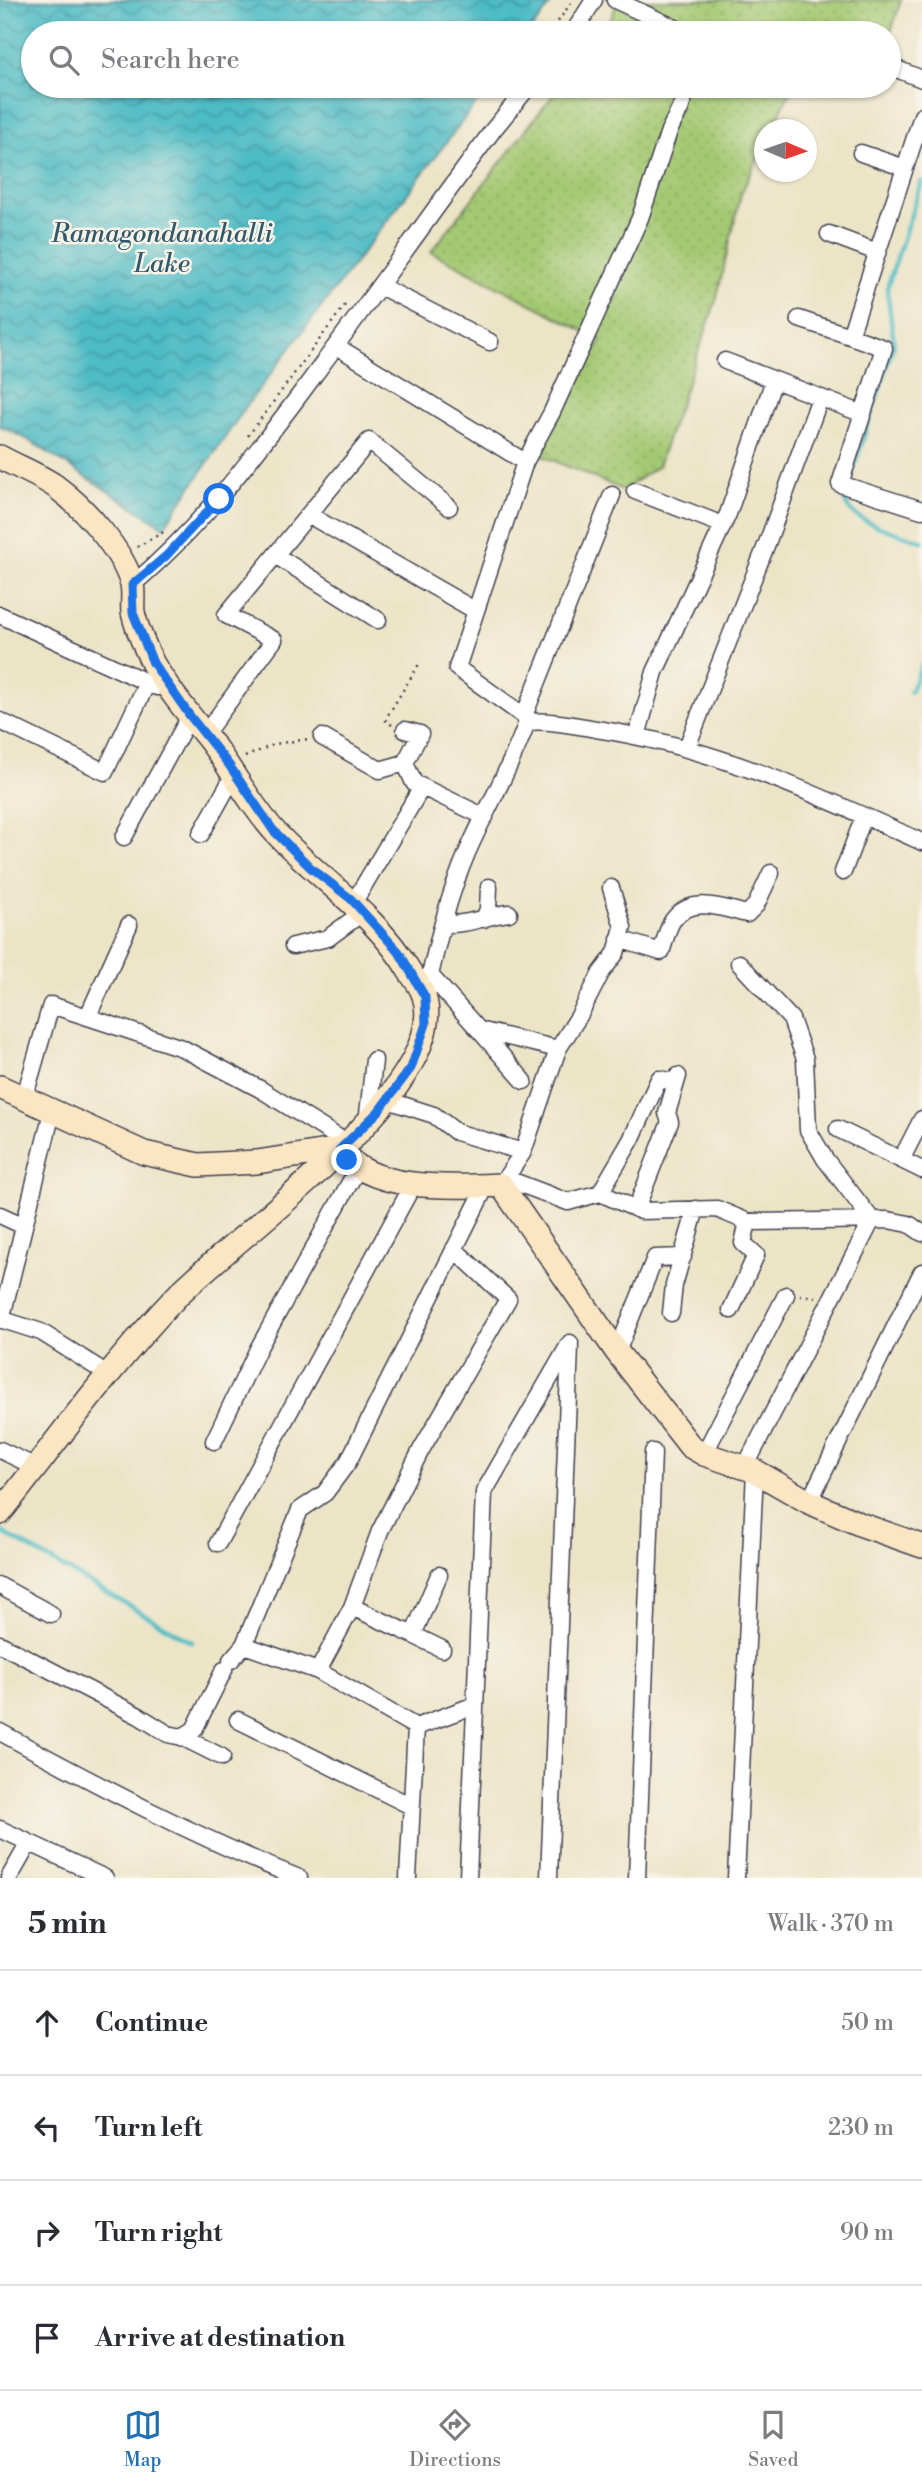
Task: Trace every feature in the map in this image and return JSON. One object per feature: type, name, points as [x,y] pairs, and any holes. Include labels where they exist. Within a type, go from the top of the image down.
[{"type":"street","points":[[581,21],[594,0]]},
{"type":"street","points":[[615,0],[660,21]]},
{"type":"street","points":[[901,71],[922,79]]},
{"type":"street","points":[[132,585],[166,556],[211,509],[271,434],[519,98]]},
{"type":"street","points":[[684,98],[669,131],[640,218],[552,412],[525,462],[457,668],[528,719],[637,736],[687,747],[768,775],[922,842]]},
{"type":"street","points":[[850,336],[922,116]]},
{"type":"street","points":[[860,153],[905,168]]},
{"type":"street","points":[[828,233],[877,252]]},
{"type":"street","points":[[380,286],[490,342]]},
{"type":"street","points":[[799,319],[884,348],[840,484],[922,510]]},
{"type":"street","points":[[336,346],[525,462]]},
{"type":"street","points":[[724,361],[863,414]]},
{"type":"street","points":[[637,736],[655,672],[723,525],[774,380]]},
{"type":"street","points":[[687,747],[769,538],[820,398]]},
{"type":"street","points":[[205,734],[274,640],[226,615],[369,441],[449,507]]},
{"type":"street","points":[[0,457],[55,486],[84,512],[114,548],[132,585],[133,613],[153,663],[273,830],[311,868],[358,907],[428,986],[479,1030],[524,1081]]},
{"type":"street","points":[[635,491],[723,525]]},
{"type":"street","points":[[0,1513],[109,1375],[177,1296],[344,1146],[387,1100],[411,1068],[426,1024],[428,986],[443,924],[467,854],[519,746],[612,495]]},
{"type":"street","points":[[309,514],[476,611]]},
{"type":"street","points":[[275,555],[378,620]]},
{"type":"street","points":[[0,615],[176,696]]},
{"type":"street","points":[[0,721],[105,772],[147,683]]},
{"type":"street","points":[[124,837],[190,716]]},
{"type":"street","points":[[322,737],[380,770],[405,763],[420,734],[405,730]]},
{"type":"street","points":[[405,763],[414,783],[485,817]]},
{"type":"street","points":[[201,834],[232,770]]},
{"type":"street","points":[[293,946],[328,938],[358,907],[422,787]]},
{"type":"street","points":[[843,872],[864,816]]},
{"type":"street","points":[[620,939],[661,952],[673,920],[687,907],[701,904],[747,914],[756,905],[771,873]]},
{"type":"street","points":[[484,919],[488,909],[489,887]]},
{"type":"street","points":[[182,1737],[194,1730],[228,1665],[244,1645],[300,1510],[325,1493],[348,1462],[454,1249],[497,1183],[523,1152],[558,1049],[615,953],[620,939],[623,927],[611,888]]},
{"type":"street","points":[[443,924],[471,924],[509,913]]},
{"type":"street","points":[[88,1016],[129,925]]},
{"type":"street","points":[[739,963],[791,1019],[805,1059],[808,1130],[825,1158],[872,1220]]},
{"type":"street","points":[[24,1099],[51,1005],[182,1048],[260,1089],[344,1146],[347,1160],[382,1178],[449,1188],[497,1183],[568,1202],[600,1193],[641,1211],[717,1209],[748,1222],[872,1220],[909,1224],[922,1233]]},
{"type":"street","points":[[479,1030],[558,1049]]},
{"type":"street","points":[[367,1123],[374,1060]]},
{"type":"street","points":[[600,1193],[631,1140],[659,1079],[677,1079],[667,1113],[670,1122],[636,1209]]},
{"type":"street","points":[[0,1087],[144,1153],[198,1166],[257,1161],[344,1146]]},
{"type":"street","points":[[387,1100],[434,1115],[456,1132],[523,1152]]},
{"type":"street","points":[[51,1112],[1,1320],[41,1332],[109,1375]]},
{"type":"street","points":[[901,1160],[922,1119]]},
{"type":"street","points":[[838,1129],[922,1170]]},
{"type":"street","points":[[214,1441],[258,1349],[359,1166]]},
{"type":"street","points":[[218,1543],[414,1183]]},
{"type":"street","points":[[497,1183],[617,1352],[690,1446],[705,1454],[750,1469],[810,1502],[862,1525],[922,1546]]},
{"type":"street","points":[[671,1312],[674,1285],[696,1209]]},
{"type":"street","points":[[0,1214],[24,1226]]},
{"type":"street","points":[[736,1878],[750,1469],[872,1220]]},
{"type":"street","points":[[731,1310],[756,1255],[743,1243],[748,1222]]},
{"type":"street","points":[[318,1671],[352,1607],[380,1531],[421,1450],[508,1299],[454,1249]]},
{"type":"street","points":[[617,1352],[655,1258],[683,1257]]},
{"type":"street","points":[[810,1502],[922,1272]]},
{"type":"street","points":[[705,1454],[786,1295]]},
{"type":"street","points":[[468,1878],[484,1492],[570,1343],[549,1878]]},
{"type":"street","points":[[0,1450],[36,1467]]},
{"type":"street","points":[[637,1878],[653,1452]]},
{"type":"street","points":[[413,1635],[439,1575]]},
{"type":"street","points":[[0,1586],[51,1614]]},
{"type":"street","points":[[352,1607],[442,1648]]},
{"type":"street","points":[[0,1644],[139,1716],[168,1734],[182,1737],[222,1757]]},
{"type":"street","points":[[244,1645],[318,1671],[416,1727]]},
{"type":"street","points":[[416,1727],[475,1705]]},
{"type":"street","points":[[238,1720],[411,1806]]},
{"type":"street","points":[[408,1878],[416,1727]]},
{"type":"street","points":[[0,1732],[120,1796],[259,1862],[299,1878]]},
{"type":"street","points":[[0,1829],[105,1878]]},
{"type":"street","points":[[9,1878],[29,1843]]},
{"type":"path","points":[[558,21],[573,0]]},
{"type":"path","points":[[245,439],[352,295]]},
{"type":"path","points":[[139,549],[168,529]]},
{"type":"path","points":[[405,730],[386,721],[422,661]]},
{"type":"path","points":[[232,770],[275,744],[322,737]]},
{"type":"path","points":[[786,1295],[832,1300]]},
{"type":"green space","points":[[618,0],[901,0],[895,21],[610,21]]},
{"type":"green space","points":[[551,98],[787,98],[777,119],[754,119],[754,166],[741,194],[716,301],[658,466],[623,490],[538,454],[601,340],[431,252]]},
{"type":"water","name":"Ramagondanahalli Lake","points":[[0,0],[554,0],[538,21],[21,21],[21,98],[480,98],[245,408],[164,527],[25,438],[0,426]]},
{"type":"waterway","points":[[849,482],[894,344],[887,288],[922,181]]},
{"type":"waterway","points":[[846,491],[846,501],[860,518],[886,530],[922,541]]},
{"type":"waterway","points":[[910,692],[922,665]]},
{"type":"waterway","points":[[0,1531],[192,1642]]},
{"type":"route","points":[[219,499],[166,556],[132,585],[133,613],[153,663],[229,765],[273,830],[311,868],[351,899],[399,952],[425,997],[426,1024],[411,1068],[378,1112],[340,1149],[347,1160]]}]
